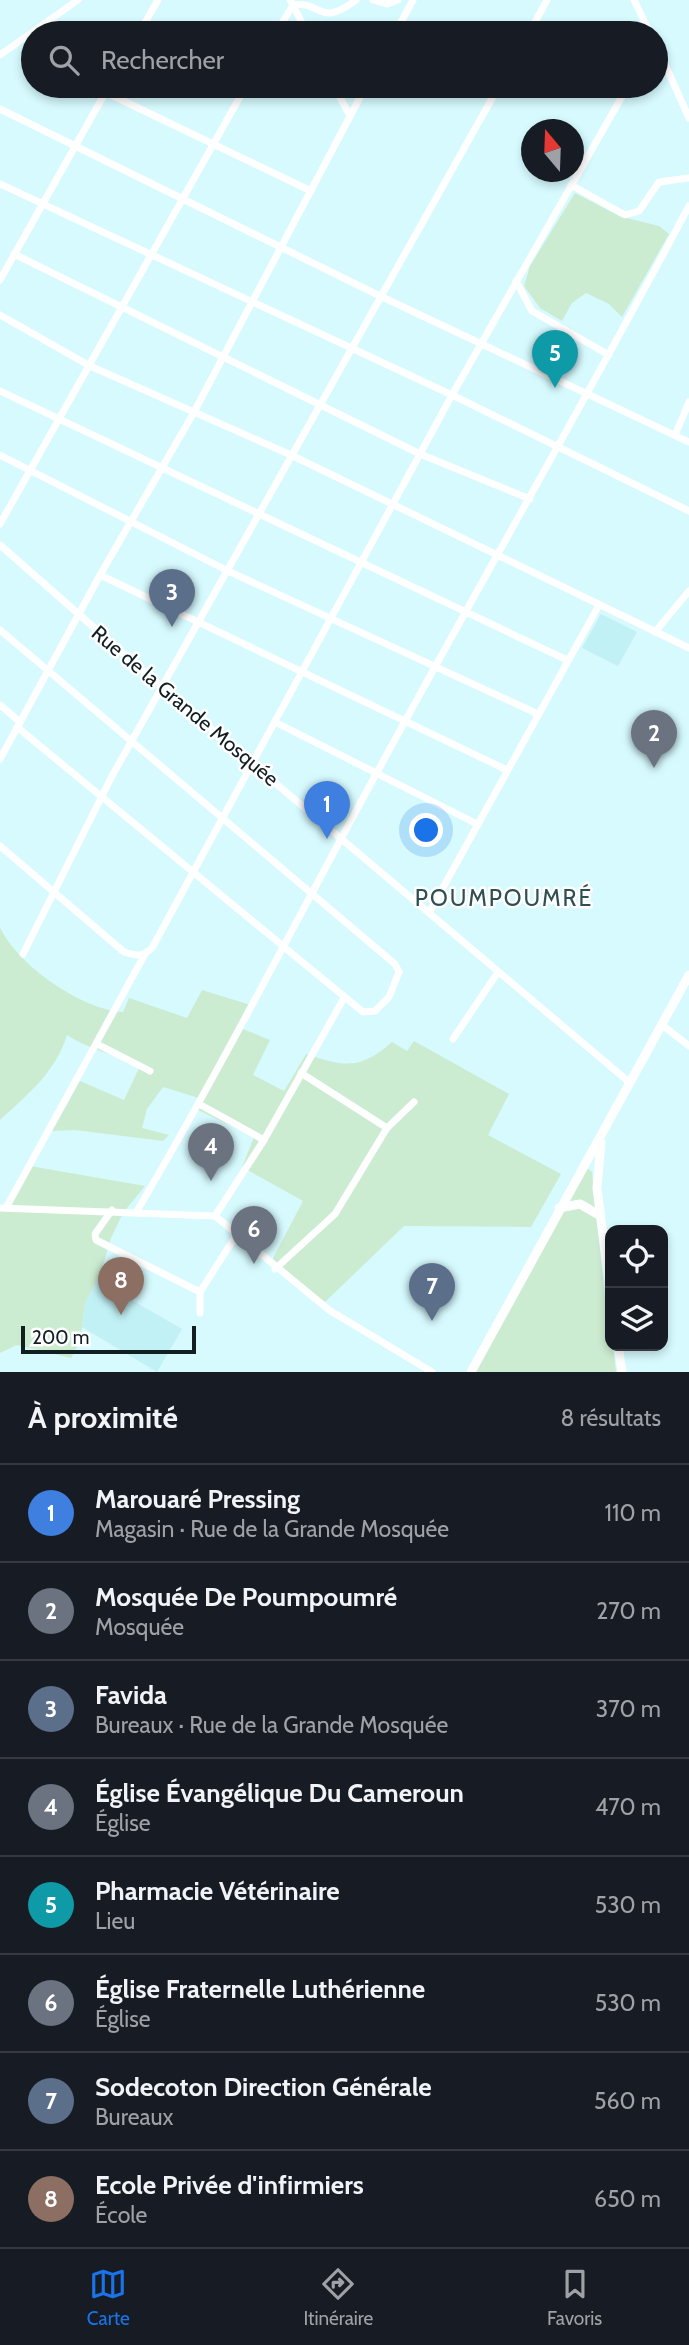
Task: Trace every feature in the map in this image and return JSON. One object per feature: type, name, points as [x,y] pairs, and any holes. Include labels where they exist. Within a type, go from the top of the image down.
[{"type":"main road","points":[[471,1372],[689,975]]},
{"type":"main road","points":[[603,1133],[597,1188],[610,1288]]},
{"type":"main road","points":[[559,1208],[580,1204],[599,1215]]},
{"type":"main road","points":[[619,1351],[622,1372]]},
{"type":"street","points":[[48,21],[78,0]]},
{"type":"street","points":[[146,21],[158,0]]},
{"type":"street","points":[[291,3],[329,14],[339,12],[356,0]]},
{"type":"street","points":[[373,0],[387,4],[398,0]]},
{"type":"street","points":[[402,21],[413,0]]},
{"type":"street","points":[[535,21],[547,0]]},
{"type":"street","points":[[634,0],[644,21]]},
{"type":"street","points":[[282,21],[291,3]]},
{"type":"street","points":[[291,3],[301,21]]},
{"type":"street","points":[[0,55],[21,40]]},
{"type":"street","points":[[668,72],[689,117]]},
{"type":"street","points":[[680,99],[689,93]]},
{"type":"street","points":[[0,280],[102,98]]},
{"type":"street","points":[[124,98],[211,145],[311,191]]},
{"type":"street","points":[[0,524],[239,98]]},
{"type":"street","points":[[340,98],[350,116]]},
{"type":"street","points":[[0,759],[160,467],[193,414],[360,98]]},
{"type":"street","points":[[23,954],[133,741],[492,98]]},
{"type":"street","points":[[432,1372],[329,1310],[275,1269],[215,1216],[138,1210],[3,1208],[194,871],[420,454],[621,98]]},
{"type":"street","points":[[0,109],[380,296],[689,442]]},
{"type":"street","points":[[571,185],[625,215],[639,211],[659,183],[689,178]]},
{"type":"street","points":[[0,184],[40,205],[453,395],[689,511]]},
{"type":"street","points":[[138,1210],[199,1104],[377,772],[588,395],[689,206]]},
{"type":"street","points":[[14,254],[420,454],[530,499]]},
{"type":"street","points":[[516,281],[532,312],[609,355]]},
{"type":"street","points":[[0,315],[90,366],[193,414],[291,455],[689,648]]},
{"type":"street","points":[[0,391],[567,660]]},
{"type":"street","points":[[675,435],[689,402]]},
{"type":"street","points":[[0,455],[228,571],[538,714]]},
{"type":"street","name":"Rue de la Grande Mosquée","points":[[0,545],[164,689],[629,1082]]},
{"type":"street","points":[[100,575],[507,770]]},
{"type":"street","points":[[655,632],[689,591]]},
{"type":"street","points":[[429,913],[599,605]]},
{"type":"street","points":[[0,629],[395,964],[399,972],[389,997],[375,1011],[363,1012],[344,998],[18,724],[0,705]]},
{"type":"street","points":[[275,722],[477,824]]},
{"type":"street","points":[[0,846],[124,952],[136,956],[145,954]]},
{"type":"street","points":[[453,1039],[498,972]]},
{"type":"street","points":[[215,1216],[264,1140],[344,998]]},
{"type":"street","points":[[661,1024],[689,1046]]},
{"type":"street","points":[[97,1044],[150,1071]]},
{"type":"street","points":[[301,1073],[387,1128]]},
{"type":"street","points":[[275,1269],[335,1214],[387,1128],[414,1102]]},
{"type":"street","points":[[199,1104],[264,1140]]},
{"type":"street","points":[[112,1210],[95,1234],[96,1240],[201,1292]]},
{"type":"street","points":[[200,1313],[201,1292],[237,1234]]},
{"type":"shaded area","points":[[601,614],[637,632],[618,666],[582,648]]},
{"type":"shaded area","points":[[97,1280],[182,1329],[157,1372],[82,1327],[85,1303]]},
{"type":"green space","points":[[575,193],[619,216],[659,226],[669,234],[622,317],[609,304],[586,293],[572,303],[562,321],[540,308],[524,286],[530,266]]},
{"type":"green space","points":[[0,927],[21,956],[52,983],[89,1003],[107,1009],[123,1012],[129,998],[187,1018],[202,990],[254,1006],[243,1029],[270,1040],[253,1075],[284,1091],[306,1054],[331,1062],[361,1062],[392,1042],[407,1051],[414,1041],[509,1094],[488,1135],[561,1174],[531,1227],[404,1226],[325,1302],[270,1264],[303,1201],[242,1167],[254,1137],[198,1110],[202,1099],[163,1087],[147,1109],[142,1128],[169,1135],[163,1141],[75,1130],[52,1131],[80,1081],[124,1100],[140,1066],[67,1035],[56,1061],[31,1091],[0,1120]]},
{"type":"green space","points":[[30,1166],[145,1186],[123,1213],[111,1238],[100,1275],[85,1303],[80,1342],[71,1358],[17,1345],[0,1353],[0,1205],[6,1205]]},
{"type":"green space","points":[[586,1167],[592,1172],[605,1298],[605,1351],[614,1351],[616,1372],[475,1372]]},
{"type":"place","name":"Pharmacie Vétérinaire","points":[[555,388]]},
{"type":"place","name":"Favida","points":[[172,627]]},
{"type":"place","name":"Mosquée De Poumpoumré","points":[[654,768]]},
{"type":"place","name":"Marouaré Pressing","points":[[327,839]]},
{"type":"place","name":"Église Évangélique Du Cameroun","points":[[211,1181]]},
{"type":"place","name":"Église Fraternelle Luthérienne","points":[[254,1264]]},
{"type":"place","name":"Ecole Privée d'infirmiers","points":[[121,1315]]},
{"type":"place","name":"Sodecoton Direction Générale","points":[[432,1321]]},
{"type":"district","name":"POUMPOUMRÉ","points":[[504,898]]}]
